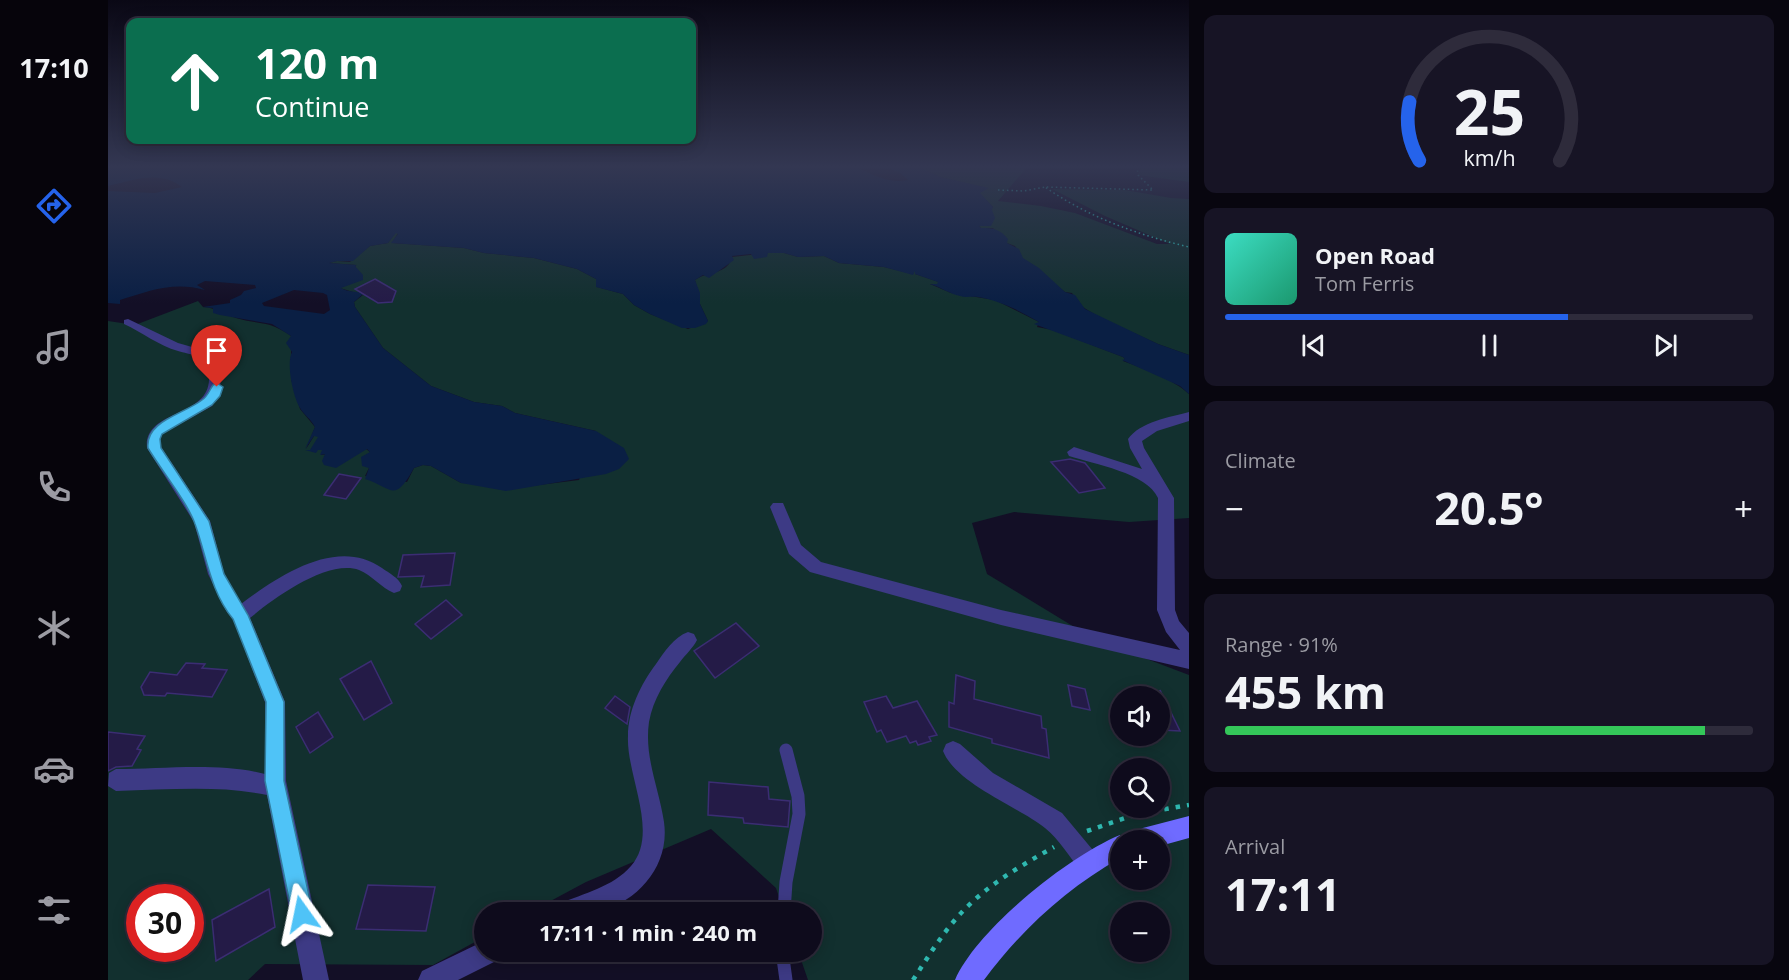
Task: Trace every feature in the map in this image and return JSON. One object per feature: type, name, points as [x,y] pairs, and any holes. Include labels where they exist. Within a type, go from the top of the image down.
[{"type":"main road","points":[[1170,832],[1189,827]]},
{"type":"main road","points":[[968,980],[994,945],[1054,886],[1110,851]]},
{"type":"street","points":[[128,322],[176,346],[202,354],[212,364],[217,387],[214,396],[207,403],[157,431],[153,439],[154,448],[202,521],[216,574],[233,607],[240,615],[275,702],[275,781],[316,980]]},
{"type":"street","points":[[1189,416],[1152,428],[1135,439],[1137,448],[1166,498],[1166,610],[1172,626],[1189,647]]},
{"type":"street","points":[[1074,452],[1134,471],[1160,486]]},
{"type":"street","points":[[778,507],[794,549],[801,560],[816,567],[954,607],[1042,629],[1189,660]]},
{"type":"street","points":[[240,615],[290,581],[345,561],[360,563],[394,585]]},
{"type":"street","points":[[590,902],[621,889],[644,868],[652,849],[655,822],[638,750],[638,728],[649,690],[669,658],[688,640]]},
{"type":"street","points":[[953,751],[986,780],[1054,820],[1089,863]]},
{"type":"street","points":[[116,780],[203,779],[252,781],[267,785],[275,781]]},
{"type":"street","points":[[431,980],[474,958]]},
{"type":"lane","points":[[785,902],[798,814],[798,796],[786,750]]},
{"type":"lane","points":[[784,962],[786,980]]},
{"type":"path","points":[[1088,212],[1189,247]]},
{"type":"path","points":[[913,980],[938,941],[969,905],[1011,871],[1069,838],[1108,822],[1168,806],[1189,804]]},
{"type":"green space","points":[[990,212],[1069,212],[1157,244],[1170,244],[1097,212],[1189,212],[1189,355],[1158,344],[1099,317],[1081,306],[1072,293],[1065,292],[1022,258],[1015,246],[1007,243],[993,228],[979,226]]},
{"type":"green space","points":[[395,233],[398,233],[392,243],[464,248],[484,253],[534,258],[577,269],[596,279],[597,287],[623,294],[634,305],[650,314],[688,329],[708,321],[700,304],[695,280],[722,270],[730,263],[732,257],[784,253],[798,257],[824,256],[839,263],[884,267],[913,274],[914,270],[915,274],[939,282],[930,284],[951,293],[995,300],[1039,322],[1037,327],[1053,330],[1123,357],[1125,359],[1123,361],[1167,379],[1189,394],[1189,518],[1129,522],[1014,512],[972,523],[987,574],[1094,639],[1189,675],[1189,980],[808,980],[802,962],[822,962],[822,902],[781,902],[776,888],[711,829],[586,882],[549,902],[474,902],[474,942],[433,965],[265,964],[248,980],[108,980],[108,321],[135,325],[198,301],[203,307],[236,318],[270,325],[283,331],[291,336],[291,379],[300,409],[315,427],[306,449],[314,436],[319,436],[318,450],[323,450],[321,455],[366,449],[370,452],[369,468],[365,476],[407,482],[414,468],[423,465],[431,466],[461,483],[531,486],[579,480],[596,431],[515,413],[502,406],[474,402],[431,386],[383,348],[355,307],[354,302],[363,295],[340,288],[348,284],[356,265],[329,263],[350,262],[370,246],[388,243]]},
{"type":"water","points":[[108,212],[993,212],[995,218],[991,226],[979,226],[1002,233],[1008,239],[1007,243],[1019,249],[1023,258],[1039,268],[1065,292],[1075,295],[1085,309],[1158,344],[1189,355],[1189,394],[1180,386],[1122,360],[1125,359],[1123,357],[1034,324],[1039,322],[1002,304],[978,297],[962,297],[952,294],[930,284],[938,282],[915,274],[915,271],[913,275],[884,267],[839,263],[824,256],[798,257],[784,253],[768,253],[767,257],[754,259],[751,254],[732,256],[734,260],[709,278],[703,275],[695,280],[700,293],[700,304],[708,321],[706,324],[695,328],[682,328],[634,305],[623,294],[596,287],[596,279],[577,269],[534,258],[484,253],[464,248],[391,243],[398,234],[396,233],[388,243],[370,246],[353,261],[329,263],[357,265],[355,266],[363,275],[363,280],[341,288],[363,294],[354,302],[355,307],[383,348],[431,386],[474,402],[502,406],[515,413],[596,431],[624,448],[629,459],[619,469],[606,474],[506,491],[461,483],[431,466],[423,465],[414,468],[402,486],[397,490],[392,490],[365,479],[369,468],[362,466],[361,457],[370,452],[367,449],[336,468],[324,465],[322,461],[325,454],[320,455],[322,450],[316,453],[305,450],[310,450],[318,437],[314,436],[305,449],[315,427],[297,403],[293,388],[290,372],[292,352],[286,343],[291,336],[272,324],[220,315],[213,313],[213,308],[203,307],[230,303],[230,300],[244,291],[256,288],[255,285],[205,281],[197,285],[205,290],[182,286],[172,287],[120,300],[120,304],[108,303]],"holes":[[[294,290],[327,295],[330,310],[324,314],[264,306],[262,303]]]},
{"type":"building","points":[[375,279],[396,291],[392,302],[378,303],[355,289]]},
{"type":"building","points":[[1070,459],[1085,463],[1105,488],[1079,493],[1051,462]]},
{"type":"building","points":[[339,474],[361,478],[346,499],[324,495]]},
{"type":"building","points":[[455,553],[450,585],[421,587],[424,576],[398,577],[403,555]]},
{"type":"building","points":[[446,600],[462,615],[431,639],[415,624]]},
{"type":"building","points":[[736,623],[759,646],[715,678],[694,651]]},
{"type":"building","points":[[371,661],[392,703],[364,720],[340,679]]},
{"type":"building","points":[[186,663],[205,664],[202,668],[227,670],[212,697],[167,693],[165,696],[144,695],[141,687],[150,672],[177,675]]},
{"type":"building","points":[[956,675],[975,681],[974,699],[1041,716],[1042,728],[1046,729],[1049,758],[992,743],[992,739],[949,727],[949,702],[954,704]]},
{"type":"building","points":[[1068,685],[1085,689],[1090,710],[1072,706]]},
{"type":"building","points":[[615,696],[630,707],[627,724],[605,708]]},
{"type":"building","points":[[886,696],[893,708],[917,701],[937,735],[929,737],[931,741],[918,745],[916,741],[910,743],[906,736],[887,742],[881,730],[877,732],[864,702]]},
{"type":"building","points":[[1170,710],[1180,731],[1170,730]]},
{"type":"building","points":[[318,712],[333,737],[310,753],[296,727]]},
{"type":"building","points":[[108,732],[145,736],[137,749],[141,750],[132,766],[116,767],[108,771]]},
{"type":"building","points":[[709,782],[768,787],[769,799],[790,801],[788,827],[744,823],[743,818],[708,815]]},
{"type":"building","points":[[368,885],[435,887],[426,931],[356,929]]},
{"type":"building","points":[[269,889],[275,927],[216,961],[212,920]]},
{"type":"route","points":[[217,387],[214,396],[207,403],[157,431],[153,439],[154,448],[202,521],[216,574],[233,607],[240,615],[275,702],[275,781],[302,914]]}]
